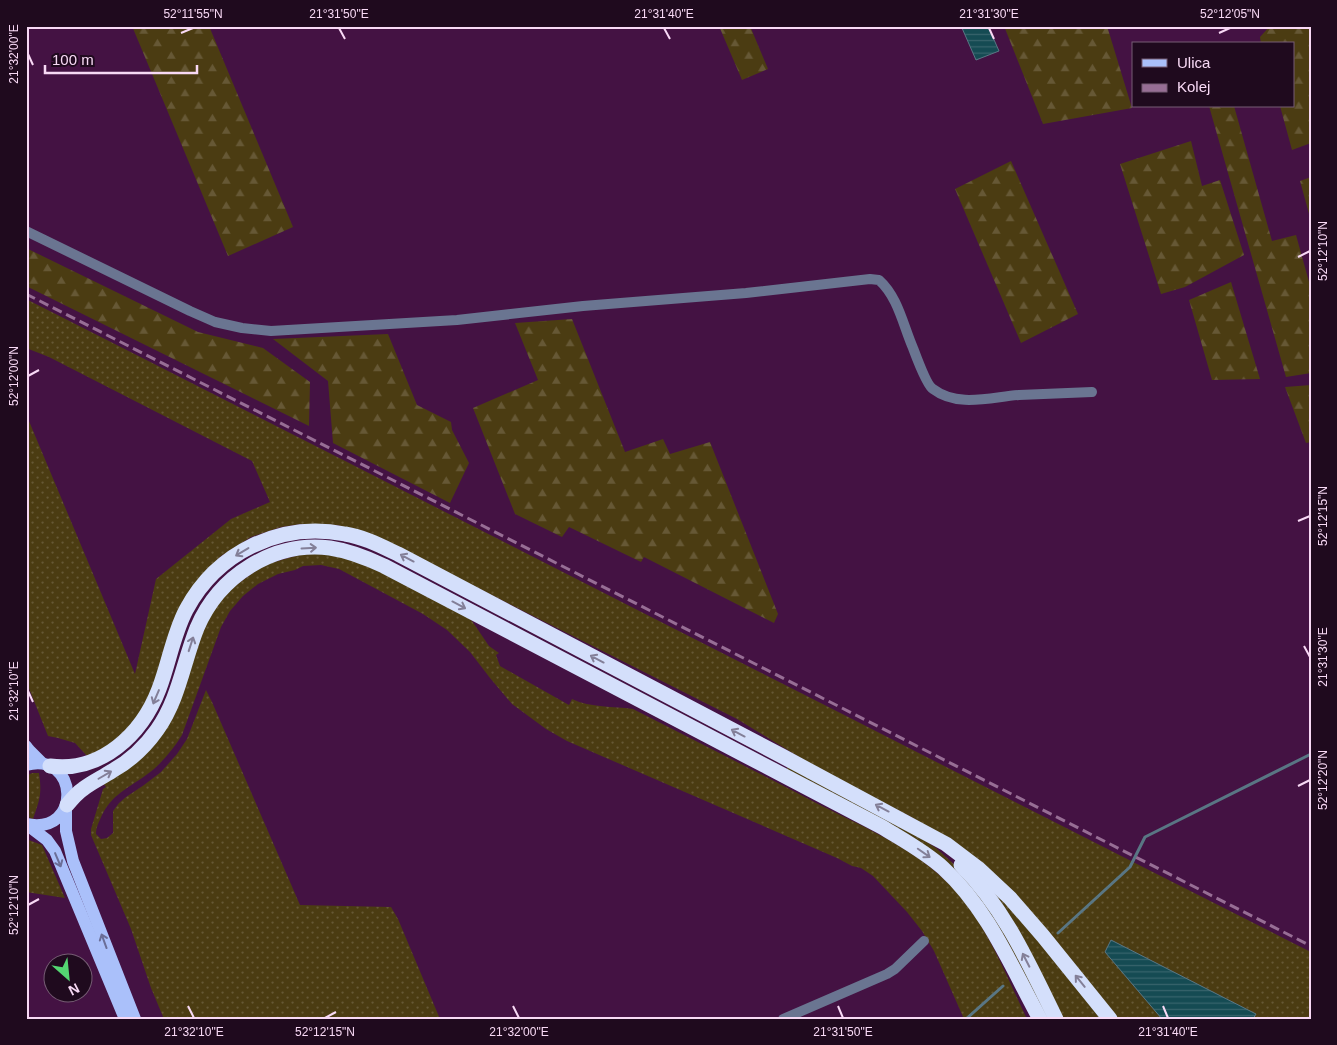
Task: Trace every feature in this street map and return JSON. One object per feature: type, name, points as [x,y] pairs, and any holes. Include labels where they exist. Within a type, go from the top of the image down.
[{"type":"highway","points":[[46,765],[67,767],[94,761],[110,753],[137,728],[148,713],[159,691],[176,634],[185,612],[199,589],[218,569],[242,551],[272,538],[298,532],[326,531],[347,534],[379,544],[946,844],[997,884],[1043,936],[1110,1019]]},
{"type":"highway","points":[[66,806],[82,789],[129,760],[153,736],[174,699],[203,615],[217,594],[242,570],[288,550],[312,547],[347,551],[393,570],[913,845],[929,856],[962,886],[975,902],[997,938],[1040,1019]]},
{"type":"highway","points":[[924,833],[943,848],[975,879],[996,906],[1020,947],[1056,1019]]},
{"type":"highway","points":[[1025,991],[1036,1019]]},
{"type":"main road","points":[[26,746],[46,765],[62,776],[66,782],[68,790],[66,831],[72,855],[134,1019]]},
{"type":"main road","points":[[26,765],[35,763],[46,765]]},
{"type":"main road","points":[[26,824],[42,826],[49,824],[56,820],[66,806]]},
{"type":"main road","points":[[26,824],[47,840],[55,851],[125,1019]]},
{"type":"street","points":[[26,231],[215,322],[242,328],[271,331],[457,320],[583,306],[746,293],[870,279],[879,280],[887,287],[893,298],[931,389],[945,396],[960,400],[1092,392]]},
{"type":"street","points":[[783,1019],[887,974],[895,969],[924,941]]},
{"type":"green space","points":[[132,26],[209,26],[293,227],[228,256]]},
{"type":"green space","points":[[719,26],[750,26],[768,69],[742,80]]},
{"type":"green space","points":[[1004,26],[1107,26],[1132,108],[1043,124]]},
{"type":"green space","points":[[1270,26],[1311,26],[1311,143],[1292,150],[1281,108],[1294,108],[1294,42],[1261,42],[1260,37]]},
{"type":"green space","points":[[1210,108],[1235,108],[1272,241],[1296,235],[1311,289],[1311,373],[1286,377]]},
{"type":"green space","points":[[1191,141],[1202,186],[1220,180],[1244,255],[1185,287],[1161,294],[1120,164]]},
{"type":"green space","points":[[1011,161],[1078,314],[1021,343],[955,189]]},
{"type":"green space","points":[[1311,177],[1311,221],[1300,181]]},
{"type":"green space","points":[[26,248],[198,332],[263,348],[310,382],[309,426],[26,286]]},
{"type":"green space","points":[[1231,282],[1260,379],[1212,380],[1189,300]]},
{"type":"green space","points":[[26,299],[1311,952],[1311,1019],[1117,1019],[959,847],[913,818],[817,768],[737,719],[375,536],[337,525],[301,524],[281,527],[251,537],[221,556],[207,570],[159,671],[147,701],[131,726],[103,750],[87,756],[75,743],[48,736],[26,681],[26,414],[135,674],[156,579],[231,519],[270,502],[252,461],[49,357],[26,348]]},
{"type":"green space","points":[[572,319],[625,452],[663,439],[670,454],[710,442],[778,614],[774,623],[644,557],[641,562],[569,527],[562,537],[515,514],[473,408],[538,380],[515,323]]},
{"type":"green space","points":[[388,334],[417,405],[451,422],[452,430],[469,463],[450,503],[333,443],[328,381],[273,339]]},
{"type":"green space","points":[[1311,385],[1311,442],[1306,443],[1285,387]]},
{"type":"green space","points":[[306,553],[347,556],[369,565],[467,617],[472,621],[489,646],[499,653],[496,655],[500,666],[569,705],[572,699],[594,705],[633,709],[873,831],[906,850],[936,872],[963,899],[994,949],[1027,1019],[964,1019],[934,951],[922,931],[873,876],[861,868],[852,866],[567,741],[546,729],[512,704],[470,652],[447,630],[423,614],[339,569],[321,565],[303,566],[278,574],[258,584],[243,596],[230,611],[221,627],[182,735],[154,769],[112,800],[102,815],[96,834],[101,839],[107,838],[113,833],[113,811],[119,803],[161,772],[177,754],[187,739],[206,690],[300,905],[391,907],[398,919],[440,1019],[164,1019],[151,988],[131,929],[91,835],[91,829],[103,789],[106,787],[103,783],[145,755],[204,625],[225,593],[264,565]]},
{"type":"green space","points":[[788,766],[899,824],[936,848],[967,876],[982,893],[1052,1019],[1045,1019],[978,897],[786,771]]},
{"type":"green space","points":[[32,773],[39,773],[40,786],[39,801],[33,819],[26,816],[26,776]]},
{"type":"green space","points":[[26,839],[42,845],[65,898],[26,892]]},
{"type":"green space","points":[[988,881],[1104,1019],[1082,1019],[1081,1017],[1078,1019],[1063,1019]]},
{"type":"shaded area","points":[[963,26],[988,26],[999,51],[976,60],[962,28]]},
{"type":"shaded area","points":[[1111,940],[1256,1014],[1253,1019],[1162,1019],[1105,952]]},
{"type":"waterway","points":[[1058,933],[1130,867],[1145,837],[1311,754]]},
{"type":"waterway","points":[[966,1019],[1003,986]]},
{"type":"railway","points":[[26,294],[1311,946]]}]
